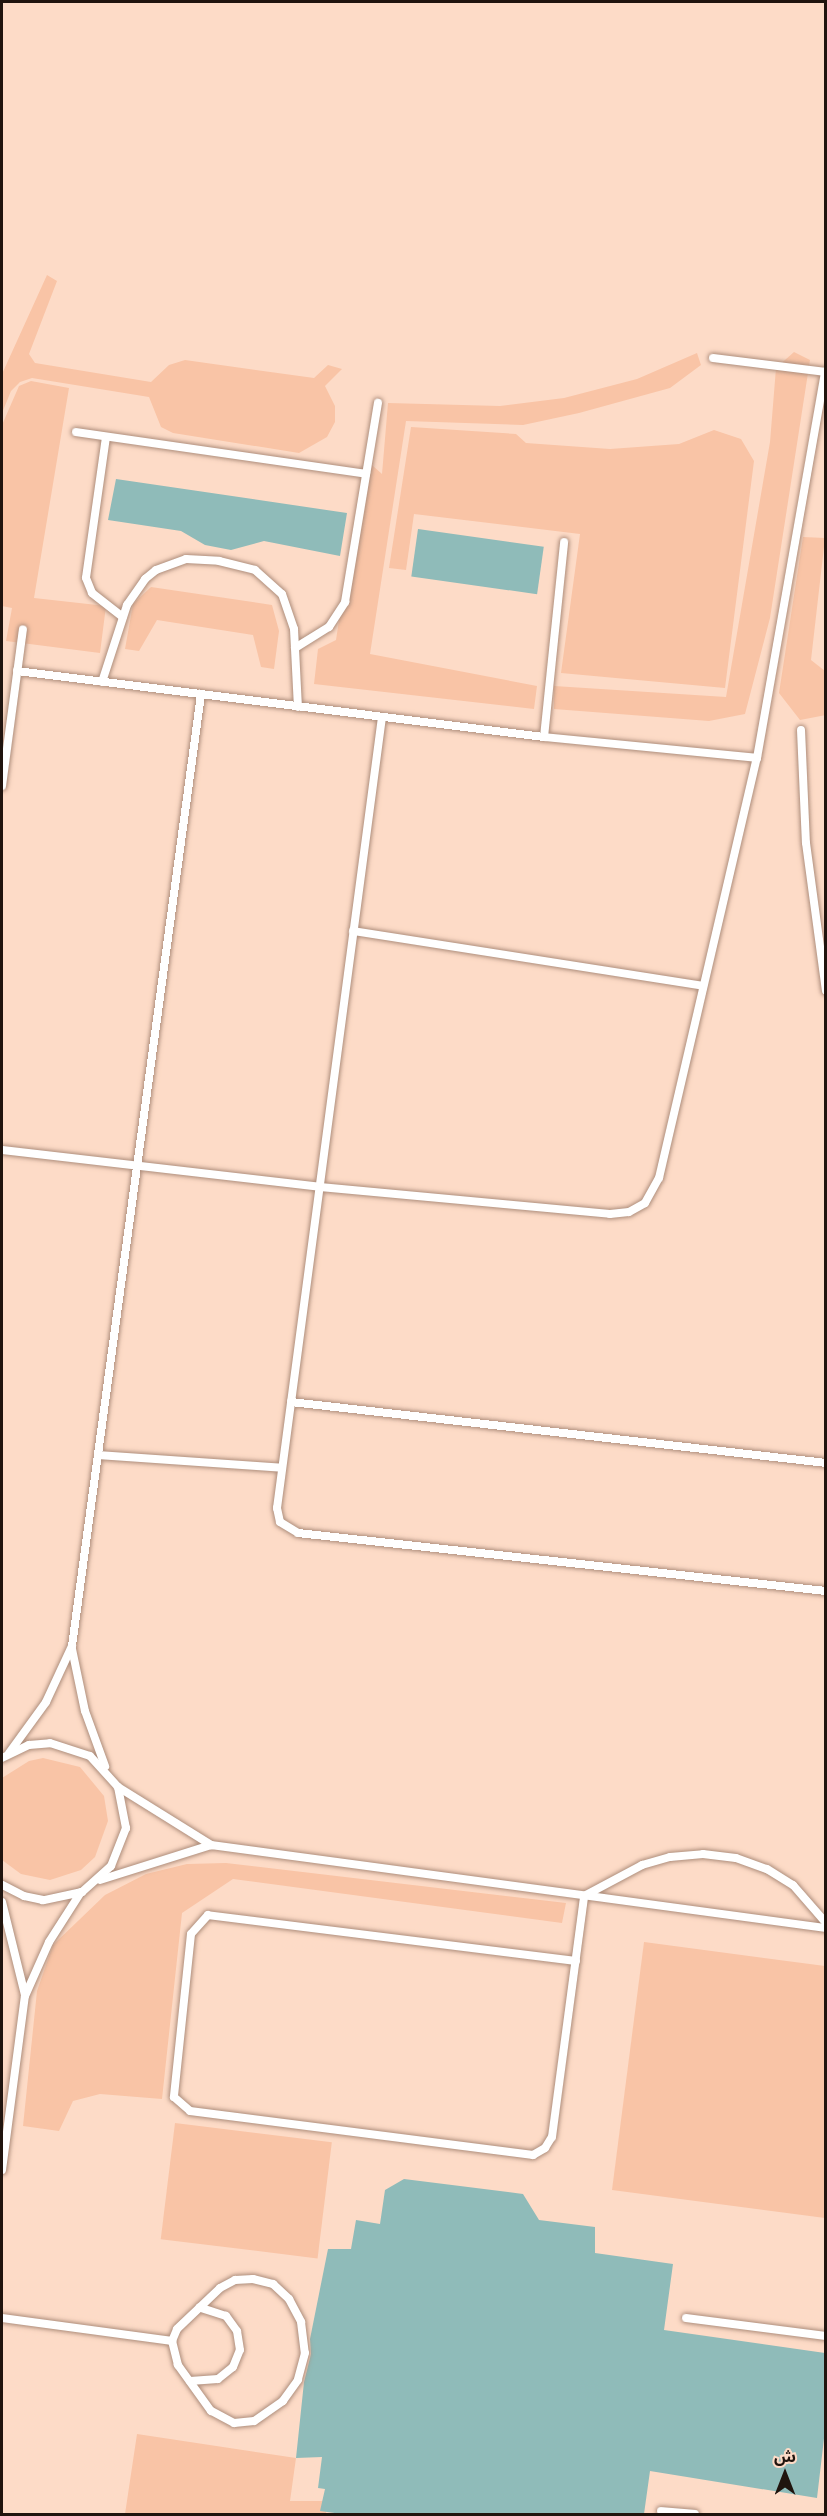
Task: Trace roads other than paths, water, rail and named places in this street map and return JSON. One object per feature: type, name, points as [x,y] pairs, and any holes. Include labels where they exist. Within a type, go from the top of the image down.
[{"type":"lane","points":[[2,1150],[320,1186],[610,1214],[637,1209],[656,1187],[757,758],[825,372],[713,358]]},
{"type":"lane","points":[[295,648],[329,627],[342,612],[378,403]]},
{"type":"lane","points":[[76,432],[366,474]]},
{"type":"lane","points":[[106,437],[86,578],[92,593],[123,617]]},
{"type":"lane","points":[[544,737],[564,542]]},
{"type":"lane","points":[[102,682],[127,605],[135,591],[156,570],[186,559],[219,561],[255,570],[270,580],[291,611],[298,707]]},
{"type":"lane","points":[[2,786],[23,629]]},
{"type":"lane","points":[[17,672],[544,737],[757,758]]},
{"type":"lane","points":[[5,1755],[46,1702],[72,1646],[201,694]]},
{"type":"lane","points":[[382,717],[277,1515],[291,1532],[825,1591]]},
{"type":"lane","points":[[801,730],[806,843],[825,991]]},
{"type":"lane","points":[[353,931],[703,986]]},
{"type":"lane","points":[[291,1402],[825,1463]]},
{"type":"lane","points":[[98,1455],[282,1468]]},
{"type":"lane","points":[[72,1646],[85,1711],[106,1769],[118,1787],[125,1807],[121,1848],[97,1882]]},
{"type":"lane","points":[[5,1755],[29,1745],[71,1747],[106,1769]]},
{"type":"lane","points":[[118,1787],[212,1845],[825,1928]]},
{"type":"lane","points":[[2,1885],[24,1896],[44,1900],[82,1892],[97,1882],[212,1845]]},
{"type":"lane","points":[[584,1896],[642,1865],[670,1857],[703,1854],[736,1858],[767,1869],[793,1885],[825,1923]]},
{"type":"lane","points":[[2,2170],[25,1996],[49,1942],[82,1892]]},
{"type":"lane","points":[[576,1960],[208,1915],[200,1920],[191,1934],[174,2097],[190,2111],[533,2155],[545,2148],[552,2137],[576,1960],[584,1896]]},
{"type":"lane","points":[[2,1902],[25,1996]]},
{"type":"lane","points":[[253,2279],[273,2284],[295,2308],[302,2322],[305,2353],[291,2392],[274,2409],[244,2423],[218,2417],[190,2381],[174,2357],[172,2340],[177,2329],[199,2307],[235,2280],[253,2279]]},
{"type":"lane","points":[[190,2381],[218,2379],[233,2367],[240,2350],[237,2331],[226,2316],[199,2307]]},
{"type":"lane","points":[[2,2318],[172,2340]]},
{"type":"lane","points":[[686,2318],[825,2336]]},
{"type":"lane","points":[[661,2511],[695,2514]]}]
